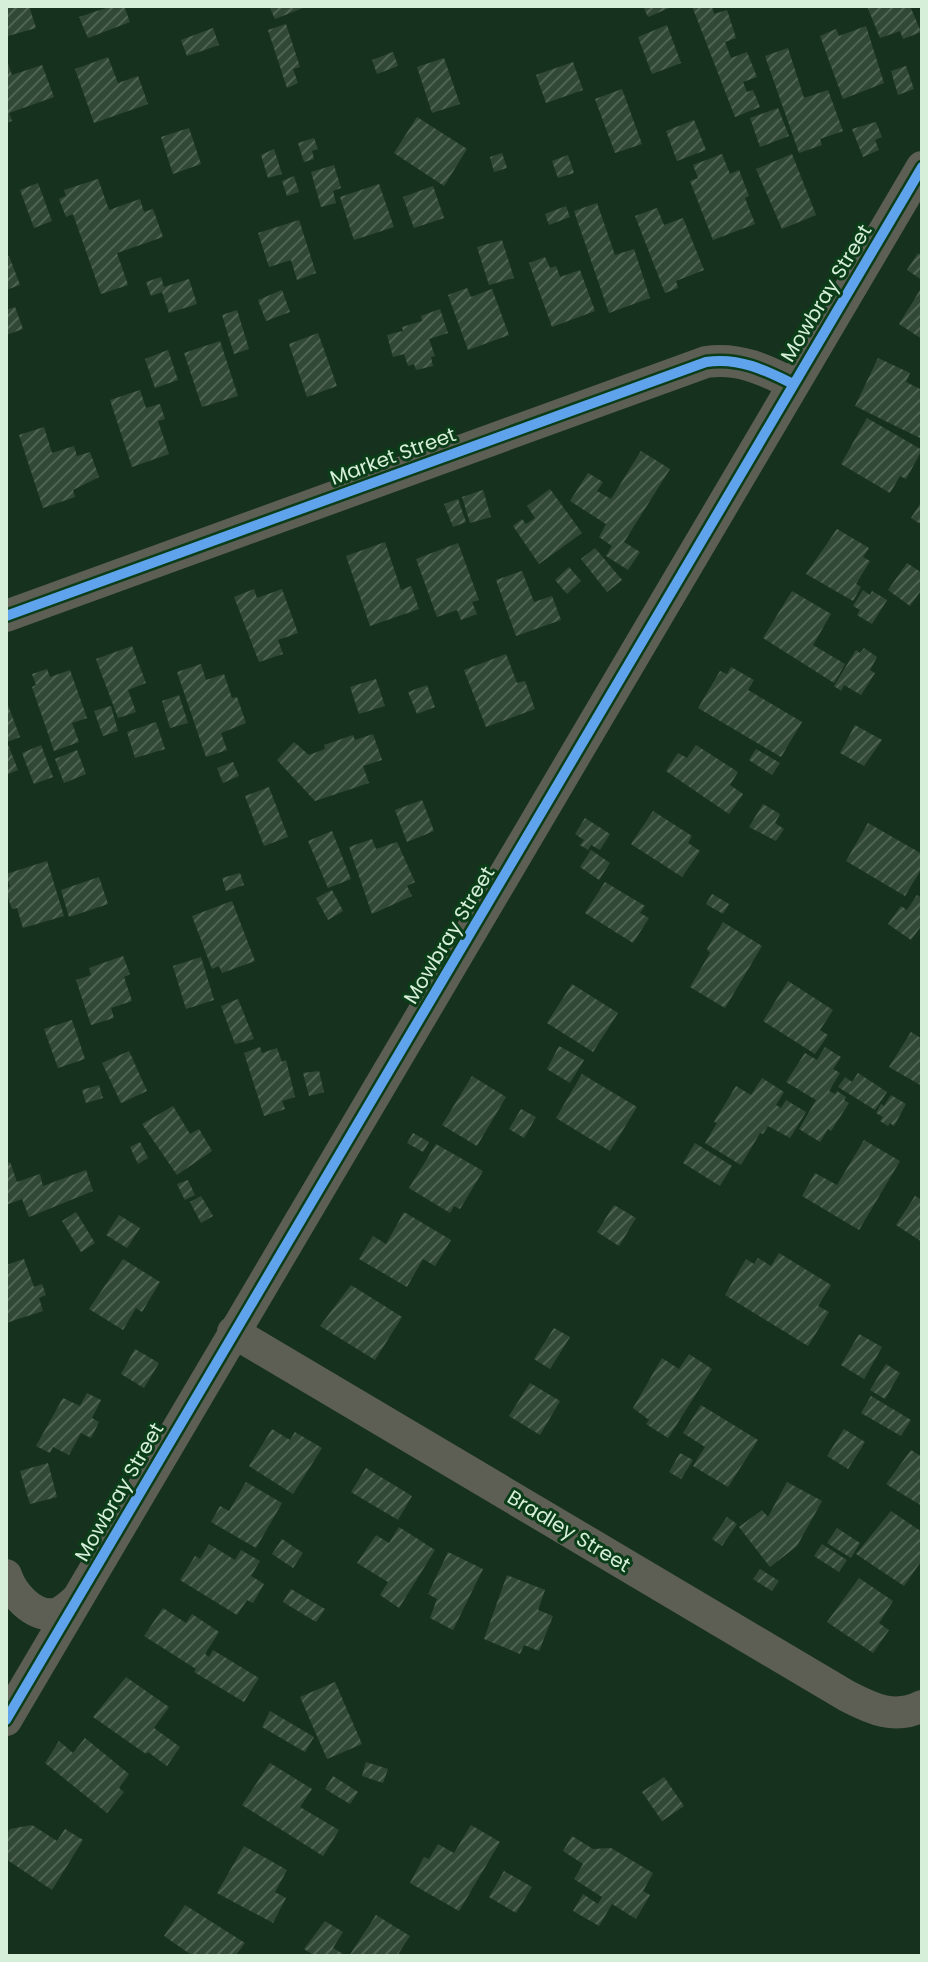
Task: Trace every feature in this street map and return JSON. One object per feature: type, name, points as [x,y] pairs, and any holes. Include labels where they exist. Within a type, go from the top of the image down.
[{"type":"street","name":"Mowbray Street","points":[[6,1720],[922,167]]},
{"type":"street","name":"Market Street","points":[[6,616],[706,362],[733,360],[793,384]]},
{"type":"street","name":"Bradley Street","points":[[233,1332],[847,1696],[872,1709],[889,1713],[916,1709]]},
{"type":"street","points":[[6,1575],[16,1593],[36,1611],[54,1614],[76,1600]]},
{"type":"building","points":[[6,6],[29,6],[36,28],[8,36]]},
{"type":"building","points":[[112,6],[124,6],[130,22],[88,38],[79,17]]},
{"type":"building","points":[[269,6],[308,6],[275,19]]},
{"type":"building","points":[[643,6],[674,6],[648,17]]},
{"type":"building","points":[[692,6],[712,6],[714,14],[727,10],[736,38],[725,42],[731,58],[747,52],[757,77],[743,82],[747,92],[753,90],[760,107],[735,117]]},
{"type":"building","points":[[867,6],[910,6],[921,32],[903,39],[900,31],[880,38]]},
{"type":"building","points":[[286,24],[300,67],[293,69],[298,83],[287,88],[268,30]]},
{"type":"building","points":[[667,25],[681,63],[652,74],[638,37]]},
{"type":"building","points":[[866,26],[884,83],[843,99],[820,36],[836,29],[839,36]]},
{"type":"building","points":[[213,28],[219,45],[187,56],[181,40]]},
{"type":"building","points":[[788,48],[804,98],[828,90],[843,131],[820,139],[822,145],[799,153],[765,56]]},
{"type":"building","points":[[393,52],[398,66],[377,74],[372,60]]},
{"type":"building","points":[[108,57],[118,83],[138,76],[148,104],[94,123],[75,69]]},
{"type":"building","points":[[6,58],[12,75],[42,65],[54,97],[9,113],[12,121],[6,123]]},
{"type":"building","points":[[444,58],[460,104],[432,113],[417,67]]},
{"type":"building","points":[[573,62],[583,90],[546,103],[536,75]]},
{"type":"building","points":[[906,66],[914,89],[898,95],[891,71]]},
{"type":"building","points":[[622,89],[642,144],[615,153],[595,99]]},
{"type":"building","points":[[778,108],[789,136],[760,147],[750,118]]},
{"type":"building","points":[[417,117],[467,149],[444,186],[394,153]]},
{"type":"building","points":[[694,120],[706,150],[677,161],[666,131]]},
{"type":"building","points":[[876,122],[882,137],[875,140],[879,150],[863,157],[852,129]]},
{"type":"building","points":[[189,128],[201,164],[173,174],[161,137]]},
{"type":"building","points":[[314,138],[318,149],[312,151],[314,159],[304,162],[298,143]]},
{"type":"building","points":[[274,149],[282,174],[268,178],[261,155]]},
{"type":"building","points":[[502,153],[507,168],[494,172],[490,157]]},
{"type":"building","points":[[722,154],[730,174],[739,170],[755,224],[713,240],[690,181],[698,178],[693,165]]},
{"type":"building","points":[[792,154],[816,215],[782,229],[756,169]]},
{"type":"building","points":[[568,155],[574,173],[558,178],[552,161]]},
{"type":"building","points":[[334,165],[341,188],[333,191],[336,203],[321,207],[311,172]]},
{"type":"building","points":[[294,176],[299,192],[287,196],[282,181]]},
{"type":"building","points":[[98,179],[109,210],[140,199],[144,212],[153,209],[163,237],[117,253],[128,285],[101,294],[73,214],[66,217],[59,199],[66,196],[64,190]]},
{"type":"building","points":[[38,183],[52,221],[34,228],[20,190]]},
{"type":"building","points":[[379,184],[394,227],[354,240],[340,197]]},
{"type":"building","points":[[433,186],[444,218],[414,228],[403,197]]},
{"type":"building","points":[[597,203],[615,255],[634,249],[650,298],[609,313],[574,211]]},
{"type":"building","points":[[566,206],[570,217],[549,225],[545,214]]},
{"type":"building","points":[[657,208],[664,225],[683,218],[704,270],[676,281],[678,288],[665,293],[635,216]]},
{"type":"building","points":[[299,220],[316,273],[297,280],[291,260],[269,267],[258,233]]},
{"type":"building","points":[[502,240],[514,278],[489,285],[477,247]]},
{"type":"building","points":[[918,253],[922,256],[922,280],[907,270]]},
{"type":"building","points":[[9,256],[20,285],[6,290],[6,257]]},
{"type":"building","points":[[545,257],[550,268],[556,266],[560,277],[580,270],[595,311],[552,327],[529,263]]},
{"type":"building","points":[[161,277],[164,287],[189,279],[197,304],[169,313],[162,292],[151,296],[146,282]]},
{"type":"building","points":[[922,287],[922,339],[899,324]]},
{"type":"building","points":[[467,288],[471,297],[492,289],[509,335],[468,350],[448,295]]},
{"type":"building","points":[[282,290],[290,312],[266,321],[258,300]]},
{"type":"building","points":[[15,307],[23,329],[6,335],[6,310]]},
{"type":"building","points":[[440,309],[448,333],[429,339],[435,356],[431,357],[433,366],[416,370],[414,364],[408,366],[404,354],[393,357],[387,335],[403,331],[402,327],[422,321],[421,316]]},
{"type":"building","points":[[237,310],[249,349],[234,354],[222,315]]},
{"type":"building","points":[[318,333],[337,386],[307,397],[289,344]]},
{"type":"building","points":[[220,341],[238,396],[202,407],[184,353]]},
{"type":"building","points":[[168,350],[178,380],[155,388],[145,359]]},
{"type":"building","points":[[878,358],[910,373],[906,382],[922,390],[922,439],[855,406]]},
{"type":"building","points":[[140,390],[146,408],[160,404],[165,419],[158,421],[169,454],[132,467],[110,400]]},
{"type":"building","points":[[867,418],[922,450],[906,479],[900,476],[890,493],[841,464]]},
{"type":"building","points":[[44,427],[52,453],[74,446],[77,456],[90,452],[99,477],[73,490],[75,497],[43,508],[19,435]]},
{"type":"building","points":[[641,451],[670,469],[624,542],[640,552],[628,570],[606,556],[612,546],[599,537],[606,524],[570,501],[588,473],[603,482],[597,491],[611,499]]},
{"type":"building","points":[[550,489],[582,533],[539,564],[513,526],[522,519],[526,524],[535,518],[527,506]]},
{"type":"building","points":[[483,490],[491,517],[470,523],[462,497]]},
{"type":"building","points":[[458,499],[466,522],[453,527],[444,504]]},
{"type":"building","points":[[922,501],[922,525],[911,518]]},
{"type":"building","points":[[837,529],[869,548],[863,557],[870,561],[856,584],[861,587],[853,601],[806,574]]},
{"type":"building","points":[[385,542],[401,590],[411,586],[419,609],[370,626],[346,556]]},
{"type":"building","points":[[458,543],[479,600],[472,602],[477,614],[461,620],[457,610],[437,617],[416,559]]},
{"type":"building","points":[[595,548],[622,580],[607,592],[581,559]]},
{"type":"building","points":[[907,563],[922,573],[922,589],[910,606],[888,590]]},
{"type":"building","points":[[569,567],[581,581],[567,594],[555,580]]},
{"type":"building","points":[[522,571],[534,602],[552,596],[561,620],[516,636],[496,580]]},
{"type":"building","points":[[254,589],[257,598],[282,589],[298,633],[278,640],[283,654],[259,662],[234,597]]},
{"type":"building","points":[[863,590],[870,595],[872,591],[887,600],[872,624],[857,615],[860,610],[853,606]]},
{"type":"building","points":[[792,591],[831,614],[813,645],[845,664],[834,683],[763,638]]},
{"type":"building","points":[[132,646],[146,683],[128,690],[136,712],[118,718],[96,659]]},
{"type":"building","points":[[864,648],[877,657],[870,670],[875,673],[861,695],[844,685],[841,691],[834,686],[856,650],[860,653]]},
{"type":"building","points":[[506,654],[517,683],[525,681],[535,709],[486,727],[464,670]]},
{"type":"building","points":[[201,664],[206,680],[224,674],[232,698],[237,697],[246,723],[221,733],[227,750],[206,757],[177,672]]},
{"type":"building","points":[[731,667],[754,680],[748,690],[802,722],[781,757],[698,708],[720,671],[727,674]]},
{"type":"building","points":[[47,669],[50,677],[70,670],[87,718],[72,723],[79,742],[54,751],[32,687],[36,685],[32,674]]},
{"type":"building","points":[[376,679],[385,706],[359,714],[350,687]]},
{"type":"building","points":[[427,685],[435,707],[417,714],[408,692]]},
{"type":"building","points":[[179,695],[188,723],[170,728],[162,701]]},
{"type":"building","points":[[6,700],[20,737],[7,742],[18,770],[6,775]]},
{"type":"building","points":[[111,706],[118,731],[103,736],[94,711]]},
{"type":"building","points":[[156,722],[165,749],[135,758],[127,732]]},
{"type":"building","points":[[855,725],[882,740],[864,766],[840,753]]},
{"type":"building","points":[[373,734],[382,760],[363,766],[369,783],[315,801],[277,760],[294,742],[309,755],[325,749],[324,745],[353,735],[355,740]]},
{"type":"building","points":[[41,745],[53,777],[34,784],[22,753]]},
{"type":"building","points":[[696,745],[738,772],[730,785],[743,794],[729,814],[666,771],[678,753],[687,758]]},
{"type":"building","points":[[756,749],[780,763],[772,775],[749,760]]},
{"type":"building","points":[[77,750],[86,774],[64,783],[55,759]]},
{"type":"building","points":[[233,762],[239,776],[223,783],[217,768]]},
{"type":"building","points":[[269,787],[288,837],[264,846],[245,796]]},
{"type":"building","points":[[422,800],[434,831],[407,842],[395,810]]},
{"type":"building","points":[[763,804],[780,814],[775,823],[784,829],[776,841],[749,827]]},
{"type":"building","points":[[653,811],[692,836],[688,843],[700,851],[682,877],[631,844]]},
{"type":"building","points":[[585,818],[610,834],[600,850],[591,845],[588,850],[580,845],[584,840],[575,834]]},
{"type":"building","points":[[868,823],[922,854],[922,868],[905,896],[846,861]]},
{"type":"building","points":[[332,831],[351,879],[328,888],[308,841]]},
{"type":"building","points":[[372,839],[376,849],[397,842],[415,882],[407,886],[412,896],[372,914],[349,847]]},
{"type":"building","points":[[591,850],[610,863],[599,880],[580,867]]},
{"type":"building","points":[[47,861],[64,916],[23,928],[17,908],[12,909],[6,892],[6,888],[10,887],[6,874]]},
{"type":"building","points":[[240,873],[244,885],[226,891],[222,878]]},
{"type":"building","points":[[99,877],[108,904],[69,917],[61,890]]},
{"type":"building","points":[[605,882],[645,906],[640,913],[649,918],[633,943],[585,913]]},
{"type":"building","points":[[332,890],[343,911],[328,920],[316,898]]},
{"type":"building","points":[[712,894],[729,904],[723,914],[706,904]]},
{"type":"building","points":[[917,895],[922,898],[922,925],[911,940],[888,924],[901,906],[907,910]]},
{"type":"building","points":[[232,901],[255,961],[222,973],[219,966],[212,969],[192,916]]},
{"type":"building","points":[[723,922],[762,946],[725,1008],[690,987],[710,953],[707,949]]},
{"type":"building","points":[[123,956],[130,974],[124,977],[132,1001],[111,1008],[114,1018],[91,1025],[76,980],[91,975],[89,968]]},
{"type":"building","points":[[201,957],[214,1000],[186,1009],[173,966]]},
{"type":"building","points":[[788,981],[833,1010],[820,1030],[828,1035],[815,1054],[763,1021]]},
{"type":"building","points":[[572,984],[618,1013],[593,1052],[547,1023]]},
{"type":"building","points":[[238,999],[254,1039],[235,1044],[221,1006]]},
{"type":"building","points":[[72,1020],[85,1059],[58,1068],[44,1029]]},
{"type":"building","points":[[911,1032],[922,1039],[922,1086],[889,1067]]},
{"type":"building","points":[[559,1046],[584,1060],[570,1083],[547,1069]]},
{"type":"building","points":[[260,1047],[262,1053],[277,1048],[282,1062],[286,1060],[295,1097],[282,1101],[285,1109],[264,1116],[244,1053]]},
{"type":"building","points":[[825,1047],[841,1057],[833,1069],[840,1073],[829,1091],[835,1094],[837,1091],[849,1103],[820,1142],[799,1129],[816,1100],[786,1082],[805,1053],[817,1060]]},
{"type":"building","points":[[129,1051],[147,1091],[121,1103],[102,1063]]},
{"type":"building","points":[[319,1071],[324,1092],[309,1096],[303,1073]]},
{"type":"building","points":[[858,1073],[887,1092],[875,1110],[838,1087],[845,1077],[852,1082]]},
{"type":"building","points":[[582,1074],[637,1107],[610,1151],[556,1118]]},
{"type":"building","points":[[472,1076],[506,1097],[477,1146],[442,1125]]},
{"type":"building","points":[[762,1078],[784,1092],[776,1105],[781,1108],[786,1100],[806,1112],[790,1138],[768,1126],[763,1134],[760,1133],[741,1165],[705,1143],[736,1086],[751,1095]]},
{"type":"building","points":[[99,1085],[103,1098],[86,1103],[82,1090]]},
{"type":"building","points":[[891,1095],[906,1104],[894,1126],[890,1123],[888,1126],[880,1121],[883,1117],[876,1113]]},
{"type":"building","points":[[173,1106],[190,1134],[199,1129],[212,1151],[177,1175],[142,1124]]},
{"type":"building","points":[[521,1109],[536,1117],[524,1138],[509,1129]]},
{"type":"building","points":[[413,1133],[429,1142],[423,1152],[407,1143]]},
{"type":"building","points":[[864,1140],[900,1161],[859,1230],[802,1196],[815,1173],[837,1185]]},
{"type":"building","points":[[140,1142],[148,1158],[138,1164],[130,1147]]},
{"type":"building","points":[[695,1143],[732,1166],[720,1186],[683,1163]]},
{"type":"building","points":[[436,1144],[483,1171],[460,1209],[454,1206],[450,1213],[409,1188]]},
{"type":"building","points":[[10,1162],[17,1182],[40,1174],[43,1186],[86,1170],[93,1191],[29,1217],[22,1199],[6,1205],[6,1164]]},
{"type":"building","points":[[188,1180],[195,1195],[185,1200],[177,1184]]},
{"type":"building","points":[[201,1196],[213,1216],[201,1223],[190,1202]]},
{"type":"building","points":[[915,1196],[922,1200],[922,1242],[896,1225]]},
{"type":"building","points":[[614,1205],[636,1218],[619,1246],[597,1232]]},
{"type":"building","points":[[76,1212],[95,1243],[81,1252],[62,1221]]},
{"type":"building","points":[[404,1212],[451,1240],[435,1266],[423,1259],[407,1287],[359,1259],[373,1236],[386,1244]]},
{"type":"building","points":[[119,1215],[140,1228],[127,1248],[106,1235]]},
{"type":"building","points":[[779,1253],[831,1285],[818,1306],[829,1312],[808,1346],[725,1295],[746,1259],[754,1264],[758,1258],[771,1266]]},
{"type":"building","points":[[24,1259],[34,1287],[42,1284],[46,1295],[39,1298],[43,1311],[6,1323],[6,1265]]},
{"type":"building","points":[[123,1259],[160,1282],[142,1312],[136,1308],[123,1330],[89,1309]]},
{"type":"building","points":[[351,1285],[402,1317],[375,1360],[320,1326]]},
{"type":"building","points":[[554,1328],[570,1337],[550,1369],[534,1359]]},
{"type":"building","points":[[859,1334],[882,1347],[864,1379],[841,1365]]},
{"type":"building","points":[[135,1349],[159,1363],[144,1388],[121,1374]]},
{"type":"building","points":[[689,1354],[712,1369],[668,1438],[646,1424],[649,1420],[633,1408],[662,1358],[679,1369]]},
{"type":"building","points":[[886,1364],[900,1373],[885,1399],[870,1390]]},
{"type":"building","points":[[530,1383],[560,1401],[540,1435],[509,1416]]},
{"type":"building","points":[[87,1393],[101,1400],[92,1418],[99,1422],[91,1438],[81,1433],[69,1455],[53,1447],[50,1453],[36,1446],[63,1398],[80,1406]]},
{"type":"building","points":[[871,1396],[911,1420],[901,1436],[861,1413]]},
{"type":"building","points":[[701,1405],[758,1440],[728,1487],[693,1466],[705,1447],[683,1433]]},
{"type":"building","points":[[272,1429],[290,1440],[295,1432],[322,1448],[293,1494],[249,1466]]},
{"type":"building","points":[[844,1429],[865,1442],[848,1469],[827,1456]]},
{"type":"building","points":[[911,1450],[922,1457],[922,1506],[886,1484]]},
{"type":"building","points":[[680,1453],[693,1460],[681,1479],[669,1472]]},
{"type":"building","points":[[48,1463],[57,1497],[30,1504],[20,1471]]},
{"type":"building","points":[[366,1468],[412,1496],[398,1520],[351,1492]]},
{"type":"building","points":[[246,1482],[282,1503],[256,1548],[211,1522],[220,1506],[229,1511]]},
{"type":"building","points":[[787,1482],[822,1501],[797,1546],[770,1567],[739,1527],[762,1510],[768,1517]]},
{"type":"building","points":[[891,1511],[922,1532],[922,1560],[904,1586],[856,1554]]},
{"type":"building","points":[[727,1517],[737,1524],[722,1546],[712,1539]]},
{"type":"building","points":[[399,1527],[435,1550],[399,1608],[380,1595],[388,1582],[357,1563],[376,1535],[389,1543]]},
{"type":"building","points":[[837,1528],[860,1543],[851,1558],[827,1543]]},
{"type":"building","points":[[282,1539],[303,1553],[293,1568],[272,1554]]},
{"type":"building","points":[[209,1544],[235,1560],[241,1550],[260,1561],[251,1576],[264,1584],[253,1603],[247,1600],[237,1615],[180,1580],[195,1556],[200,1559]]},
{"type":"building","points":[[822,1544],[847,1560],[839,1572],[814,1556]]},
{"type":"building","points":[[448,1552],[483,1569],[453,1630],[430,1618],[437,1599],[428,1594]]},
{"type":"building","points":[[760,1569],[779,1581],[772,1591],[753,1579]]},
{"type":"building","points":[[507,1575],[545,1590],[538,1610],[553,1616],[539,1651],[524,1645],[520,1654],[484,1639]]},
{"type":"building","points":[[859,1578],[893,1601],[879,1623],[889,1630],[873,1653],[827,1622]]},
{"type":"building","points":[[291,1589],[325,1609],[316,1622],[283,1602]]},
{"type":"building","points":[[163,1608],[186,1623],[192,1614],[219,1632],[205,1654],[209,1657],[213,1650],[259,1678],[244,1702],[194,1672],[196,1669],[144,1636]]},
{"type":"building","points":[[126,1677],[169,1707],[154,1728],[180,1747],[167,1766],[93,1717]]},
{"type":"building","points":[[335,1682],[362,1744],[327,1759],[300,1697]]},
{"type":"building","points":[[270,1711],[314,1737],[305,1752],[262,1727]]},
{"type":"building","points":[[85,1738],[129,1774],[119,1788],[124,1792],[107,1813],[45,1763],[59,1741],[73,1753]]},
{"type":"building","points":[[366,1762],[388,1769],[383,1783],[362,1776]]},
{"type":"building","points":[[270,1763],[312,1789],[300,1807],[339,1830],[323,1856],[242,1805]]},
{"type":"building","points":[[333,1776],[358,1792],[350,1804],[325,1789]]},
{"type":"building","points":[[664,1777],[684,1806],[662,1821],[642,1792]]},
{"type":"building","points":[[32,1825],[57,1841],[65,1829],[83,1840],[52,1890],[6,1859],[6,1834],[10,1829]]},
{"type":"building","points":[[471,1825],[500,1842],[459,1911],[410,1883],[424,1857],[429,1859],[438,1844],[454,1853]]},
{"type":"building","points":[[572,1836],[593,1849],[611,1848],[653,1873],[643,1891],[650,1895],[636,1919],[612,1904],[599,1926],[573,1911],[583,1894],[598,1904],[602,1897],[574,1879],[583,1864],[563,1851]]},
{"type":"building","points":[[244,1846],[287,1870],[275,1892],[286,1898],[273,1923],[217,1893]]},
{"type":"building","points":[[504,1871],[532,1887],[516,1913],[489,1897]]},
{"type":"building","points":[[185,1905],[245,1943],[235,1956],[193,1956],[164,1936]]},
{"type":"building","points":[[376,1915],[410,1936],[397,1956],[349,1956]]},
{"type":"building","points":[[325,1921],[343,1932],[333,1948],[347,1956],[315,1956],[304,1949]]},
{"type":"cycle path","points":[[6,1720],[922,167]]},
{"type":"cycle path","points":[[6,616],[706,362],[741,363],[793,384]]}]
